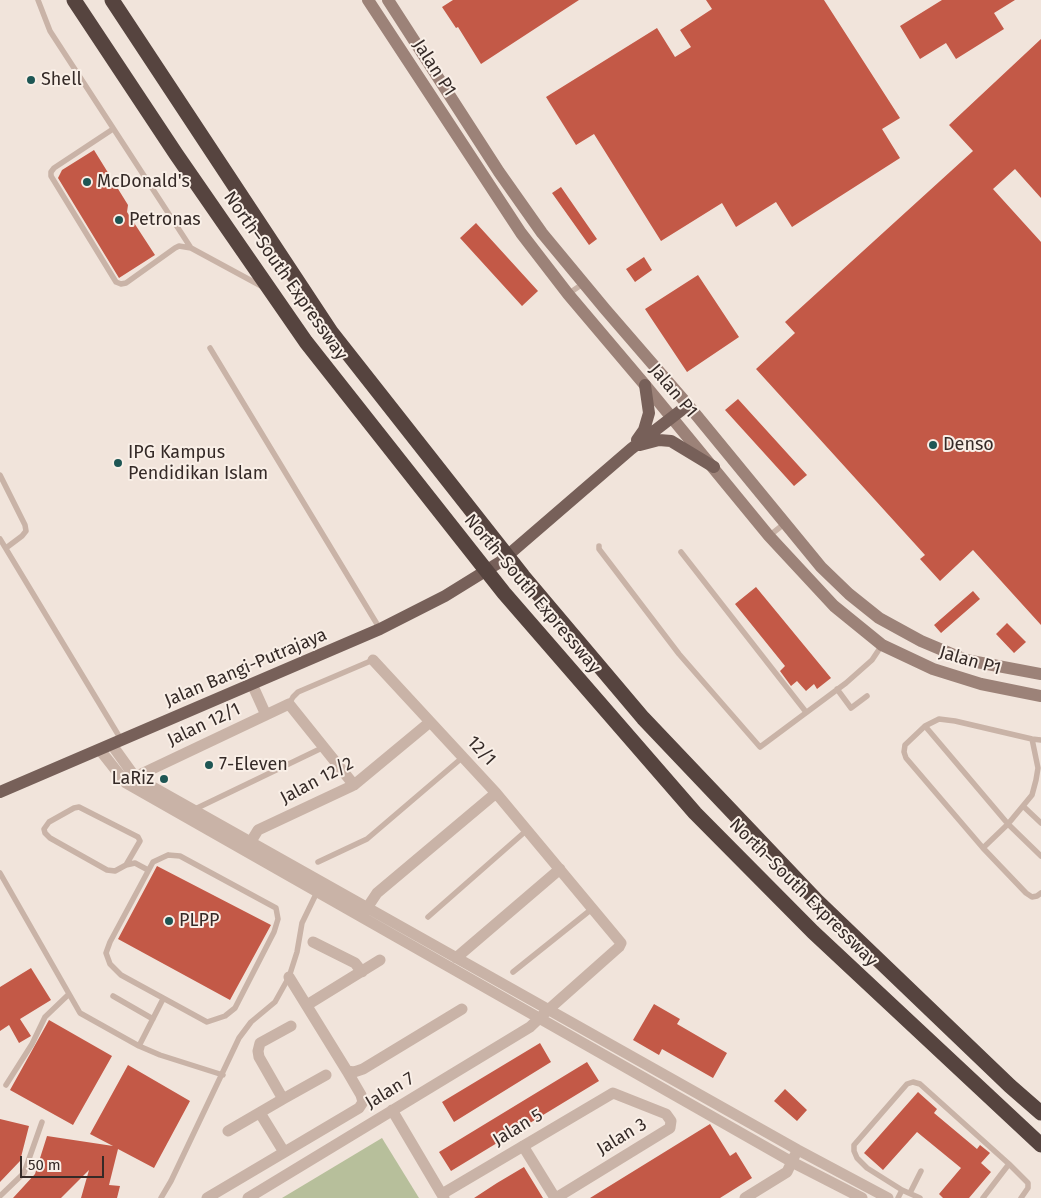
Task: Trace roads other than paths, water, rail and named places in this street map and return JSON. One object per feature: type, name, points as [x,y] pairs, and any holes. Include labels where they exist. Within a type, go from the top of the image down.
[{"type":"highway","name":"North–South Expressway","points":[[74,0],[306,342],[504,593],[695,813],[813,932],[1041,1145]]},
{"type":"highway","name":"North–South Expressway","points":[[112,0],[331,332],[524,576],[643,718],[817,902],[1010,1086],[1041,1113]]},
{"type":"main road","name":"Jalan P1","points":[[368,0],[521,233],[568,294],[714,467],[769,536],[834,606],[882,645],[933,670],[982,684],[1041,696]]},
{"type":"main road","name":"Jalan P1","points":[[388,0],[499,172],[542,233],[688,405],[821,567],[849,594],[879,618],[921,641],[966,660],[1041,674]]},
{"type":"main road","points":[[632,449],[647,422],[649,405],[645,385]]},
{"type":"main road","name":"Jalan Bangi-Putrajaya","points":[[0,792],[380,629],[445,596],[500,562],[632,449],[688,405]]},
{"type":"main road","points":[[632,449],[659,440],[671,441],[714,467]]},
{"type":"street","name":"12/1","points":[[373,660],[496,793],[593,908]]},
{"type":"street","points":[[252,684],[266,715]]},
{"type":"street","points":[[289,704],[354,785]]},
{"type":"street","name":"Jalan 12/1","points":[[135,777],[289,704]]},
{"type":"street","name":"Jalan 12/2","points":[[248,847],[258,830],[354,785],[430,722]]},
{"type":"street","points":[[111,745],[135,777],[193,810],[248,847]]},
{"type":"street","points":[[111,745],[126,783],[320,887],[539,1019],[792,1162],[862,1198]]},
{"type":"street","points":[[364,912],[377,893],[496,793]]},
{"type":"street","points":[[456,958],[560,869]]},
{"type":"street","name":"Jalan 7","points":[[248,1198],[530,1028],[619,947],[621,943],[593,908]]},
{"type":"street","points":[[364,912],[456,958],[798,1150],[888,1198]]},
{"type":"street","points":[[312,942],[355,963],[362,972]]},
{"type":"street","points":[[307,1005],[380,960]]},
{"type":"street","points":[[207,1198],[359,1108],[363,1102],[361,1095],[289,977]]},
{"type":"street","points":[[347,1072],[354,1072],[363,1068],[462,1009]]},
{"type":"street","points":[[283,1099],[259,1057],[258,1051],[260,1044],[291,1026]]},
{"type":"street","points":[[228,1131],[326,1075]]},
{"type":"street","name":"Jalan 5","points":[[443,1196],[613,1093]]},
{"type":"street","name":"Jalan 3","points":[[555,1198],[670,1128],[671,1121],[666,1114],[613,1093]]},
{"type":"street","points":[[392,1110],[443,1196]]},
{"type":"street","points":[[260,1113],[284,1152]]},
{"type":"street","points":[[523,1146],[555,1198]]},
{"type":"street","points":[[745,1198],[787,1172],[798,1150]]},
{"type":"lane","points":[[38,0],[50,31],[191,248]]},
{"type":"lane","points":[[113,129],[54,168],[51,176],[116,282],[126,283],[179,246],[191,248],[271,292]]},
{"type":"lane","points":[[568,294],[584,283]]},
{"type":"lane","points":[[210,348],[380,629]]},
{"type":"lane","points":[[0,475],[25,524],[26,531],[6,548]]},
{"type":"lane","points":[[769,536],[784,524]]},
{"type":"lane","points":[[0,539],[111,745]]},
{"type":"lane","points":[[598,546],[679,654],[760,747],[872,660],[882,645]]},
{"type":"lane","points":[[681,552],[806,712]]},
{"type":"lane","points":[[289,704],[298,692],[373,660]]},
{"type":"lane","points":[[837,689],[851,708],[867,696]]},
{"type":"lane","points":[[1041,740],[955,720],[939,719],[926,726],[905,745],[904,752],[906,758],[983,848],[1026,893],[1032,897],[1041,893]]},
{"type":"lane","points":[[926,726],[1008,824],[1041,856]]},
{"type":"lane","points":[[983,848],[1008,824],[1032,795],[1038,768],[1032,739]]},
{"type":"lane","points":[[193,810],[324,747]]},
{"type":"lane","points":[[318,862],[367,839],[463,757]]},
{"type":"lane","points":[[1024,806],[1041,823]]},
{"type":"lane","points":[[126,865],[140,841],[138,837],[79,807],[49,822],[44,828],[45,833],[50,838],[107,870],[115,871],[135,863],[148,870]]},
{"type":"lane","points":[[428,917],[527,830]]},
{"type":"lane","points":[[168,855],[180,856],[276,908],[278,919],[274,932],[235,1008],[225,1016],[207,1022],[121,975],[110,964],[106,953],[110,942],[148,870],[152,862],[168,855]]},
{"type":"lane","points":[[0,873],[80,1013],[139,1046],[160,1055],[222,1075]]},
{"type":"lane","points":[[161,1198],[239,1038],[251,1022],[275,1002],[289,977],[297,952],[302,923],[320,887]]},
{"type":"lane","points":[[513,972],[593,908]]},
{"type":"lane","points":[[6,1085],[32,1044],[45,1017],[69,994]]},
{"type":"lane","points":[[112,996],[153,1019]]},
{"type":"lane","points":[[139,1046],[164,998]]},
{"type":"lane","points":[[920,1198],[902,1190],[867,1168],[857,1158],[854,1151],[854,1145],[908,1084],[913,1082],[920,1084],[1028,1183],[1028,1188],[1020,1198]]},
{"type":"lane","points":[[0,1196],[24,1173],[42,1122]]},
{"type":"lane","points":[[983,1198],[1009,1164]]},
{"type":"lane","points":[[910,1194],[921,1171]]},
{"type":"lane","points":[[898,1198],[902,1190]]},
{"type":"place","name":"Shell","points":[[31,80]]},
{"type":"place","name":"McDonald's","points":[[87,182]]},
{"type":"place","name":"Petronas","points":[[119,220]]},
{"type":"place","name":"Denso","points":[[933,445]]},
{"type":"place","name":"IPG Kampus Pendidikan Islam","points":[[118,463]]},
{"type":"place","name":"7-Eleven","points":[[209,765]]},
{"type":"place","name":"LaRiz","points":[[164,779]]},
{"type":"place","name":"PLPP","points":[[169,921]]}]
